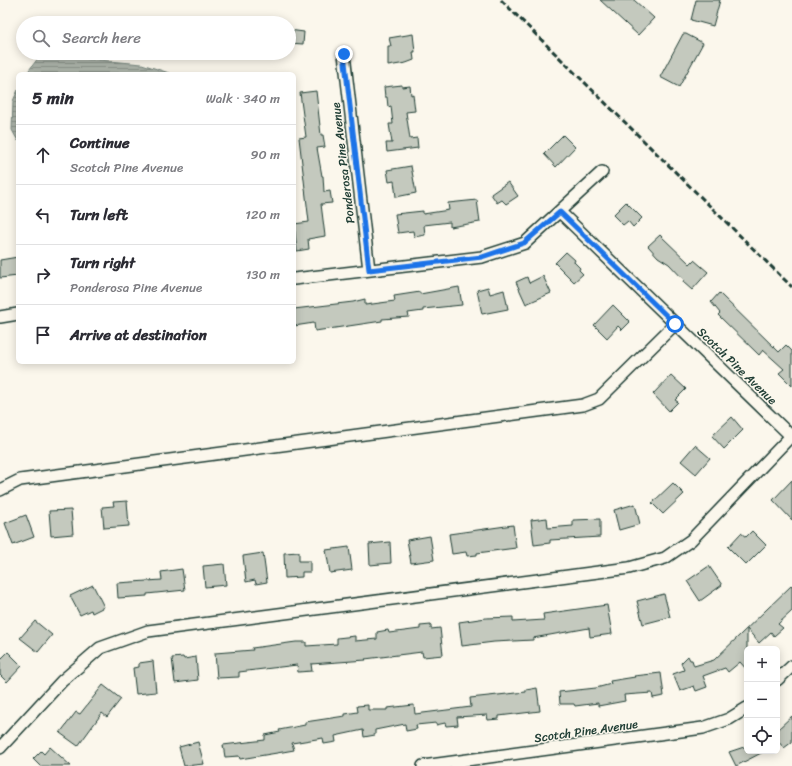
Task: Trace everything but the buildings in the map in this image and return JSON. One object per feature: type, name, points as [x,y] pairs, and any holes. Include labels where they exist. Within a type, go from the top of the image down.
[{"type":"street","name":"Ponderosa Pine Avenue","points":[[344,54],[369,270]]},
{"type":"street","points":[[296,279],[482,257],[500,252],[524,243],[560,212],[602,172]]},
{"type":"street","name":"Scotch Pine Avenue","points":[[560,212],[791,437]]},
{"type":"street","points":[[0,316],[16,314]]},
{"type":"street","points":[[0,490],[20,480],[583,405],[599,399],[675,324]]},
{"type":"street","points":[[0,748],[62,681],[100,648],[148,632],[628,568],[665,558],[691,540],[791,437]]},
{"type":"street","points":[[780,677],[792,666]]},
{"type":"street","name":"Scotch Pine Avenue","points":[[423,766],[703,728],[729,719],[744,710]]},
{"type":"shaded area","points":[[37,60],[99,60],[142,64],[166,72],[28,72]]},
{"type":"shaded area","points":[[16,94],[16,137],[12,130],[13,101]]},
{"type":"railway","points":[[501,0],[792,287]]},
{"type":"route","points":[[344,54],[369,270],[482,257],[500,252],[524,243],[560,212],[675,324]]}]
